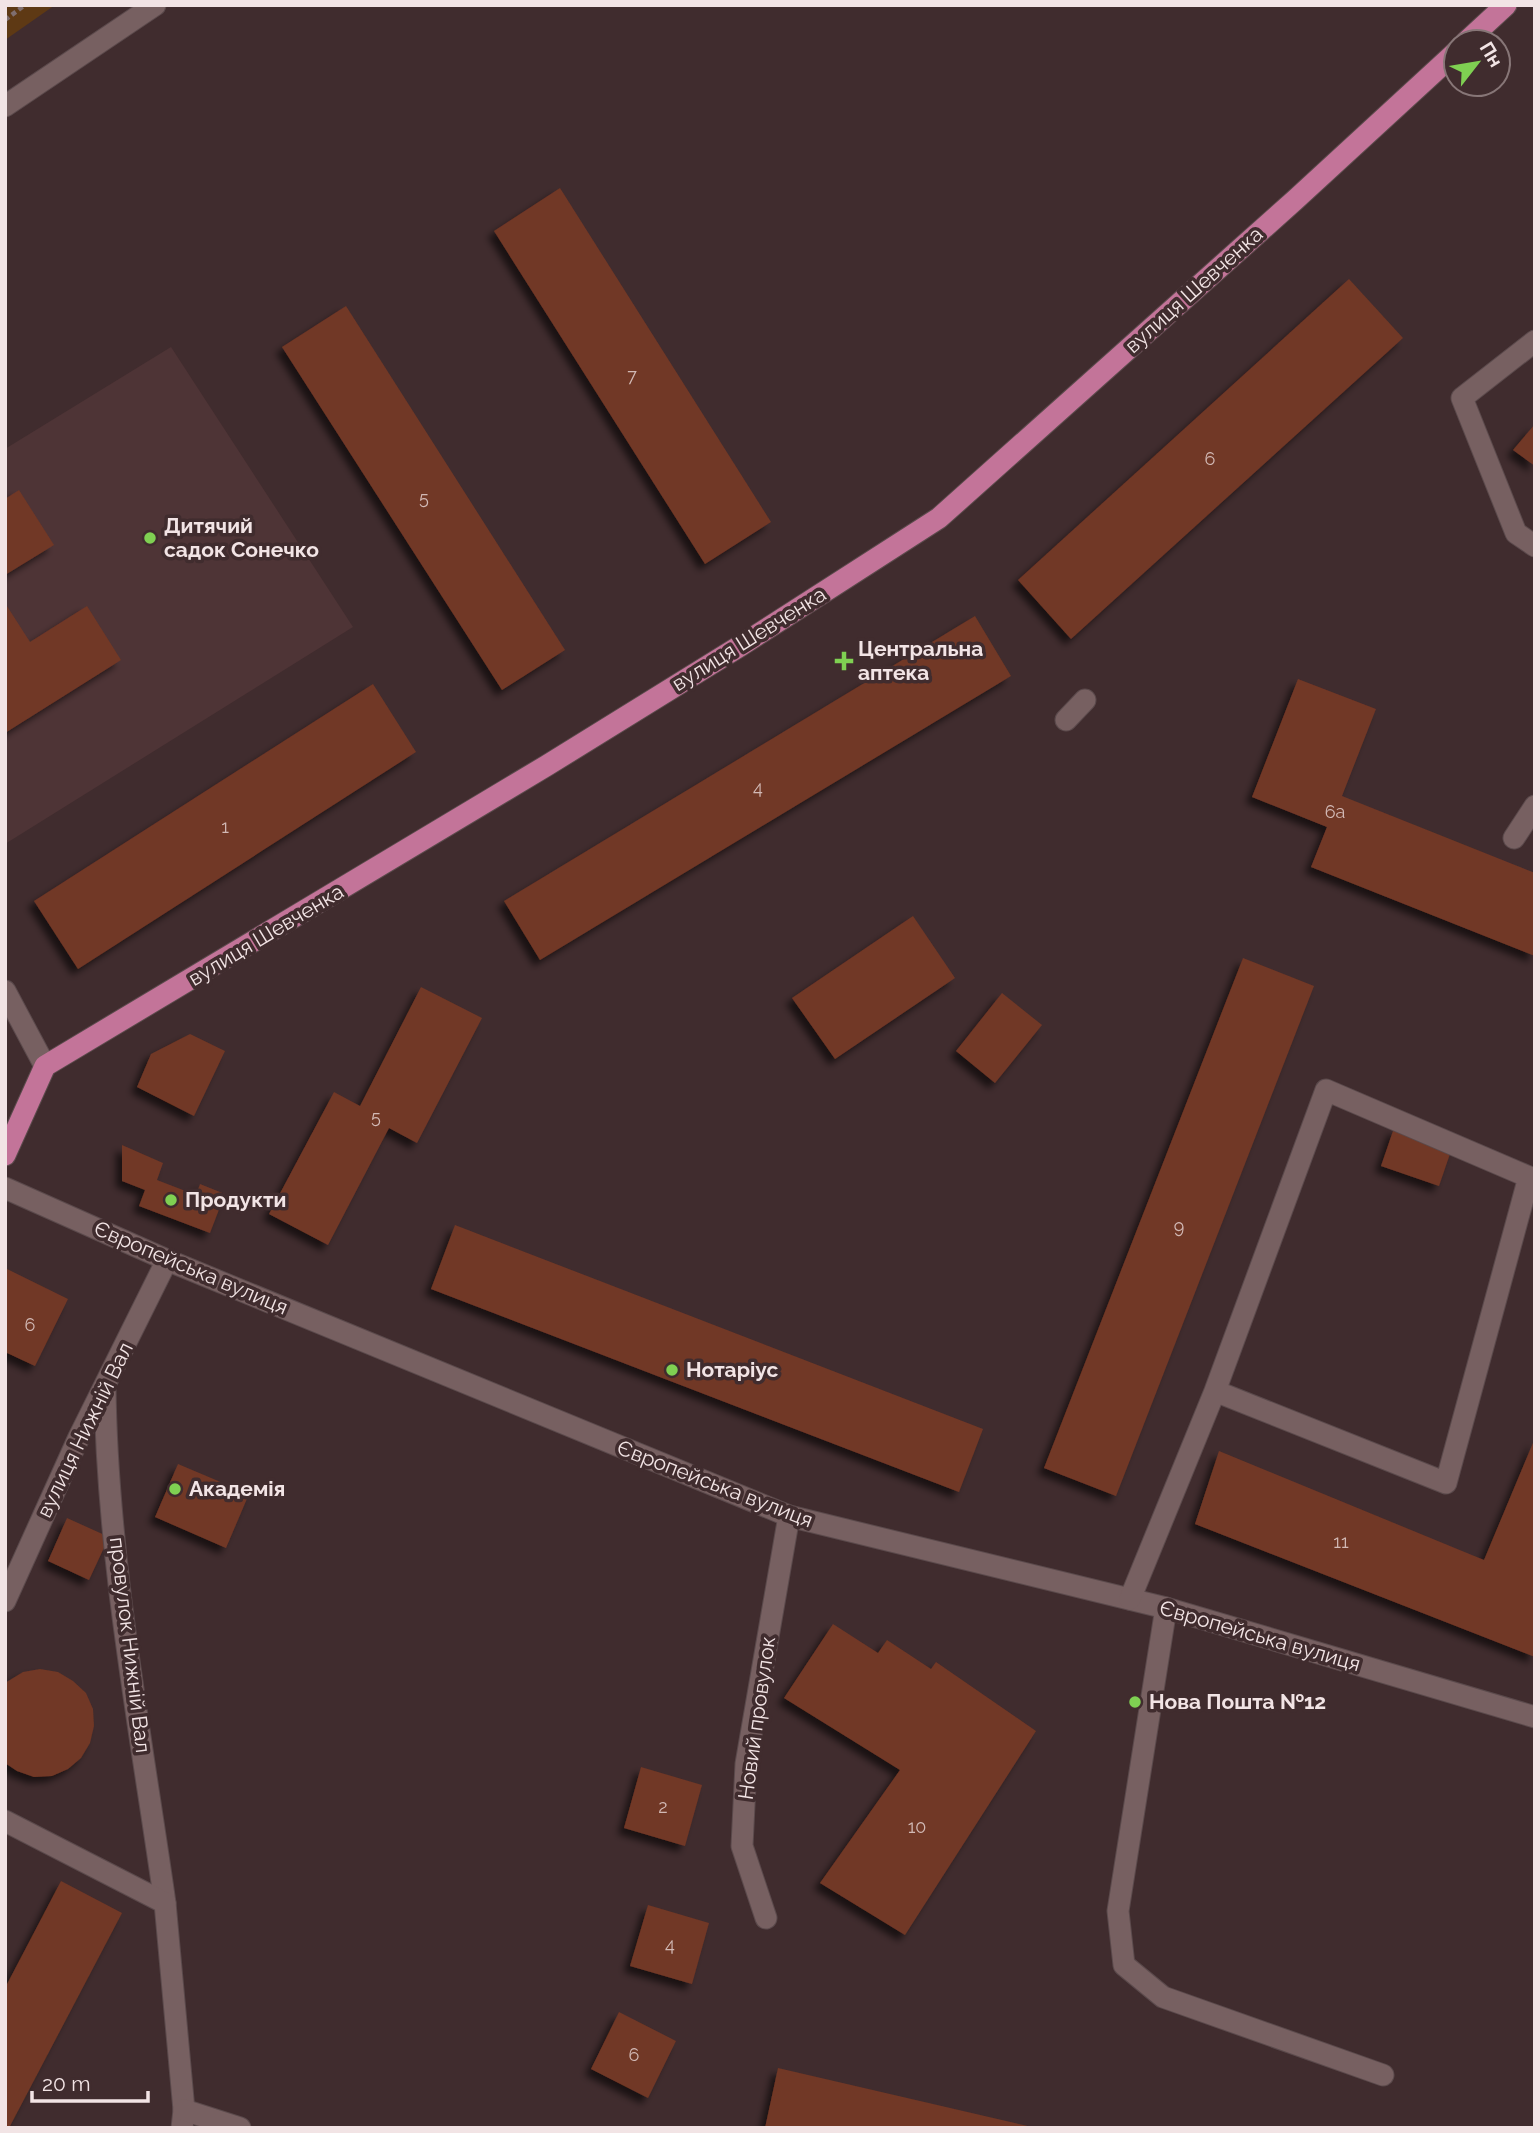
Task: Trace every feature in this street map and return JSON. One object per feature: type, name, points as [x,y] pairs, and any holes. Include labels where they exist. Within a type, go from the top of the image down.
[{"type":"main road","points":[[1481,28],[1506,5]]},
{"type":"main road","name":"вулиця Шевченка","points":[[45,1066],[546,766],[939,518],[1442,65]]},
{"type":"main road","points":[[5,1155],[45,1066]]},
{"type":"street","points":[[5,106],[155,5]]},
{"type":"street","points":[[1535,341],[1462,398],[1516,533],[1535,546]]},
{"type":"street","points":[[1066,720],[1085,700]]},
{"type":"street","points":[[1514,838],[1535,806]]},
{"type":"street","points":[[5,991],[45,1066]]},
{"type":"street","points":[[1130,1599],[1215,1391],[1326,1090],[1529,1177],[1446,1483],[1215,1391]]},
{"type":"street","name":"Європейська вулиця","points":[[5,1188],[167,1260],[789,1517],[1167,1608],[1535,1717]]},
{"type":"street","name":"вулиця Нижній Вал","points":[[5,1601],[79,1437],[167,1260]]},
{"type":"street","name":"провулок Нижній Вал","points":[[106,1387],[106,1456],[126,1630],[165,1903],[183,2119]]},
{"type":"street","name":"Новий провулок","points":[[766,1918],[742,1846],[746,1764],[789,1517]]},
{"type":"street","points":[[1167,1608],[1118,1911],[1124,1965],[1163,1997],[1383,2075]]},
{"type":"street","points":[[5,1821],[165,1903]]},
{"type":"street","points":[[183,2119],[240,2128]]},
{"type":"path","points":[[5,20],[25,5]]},
{"type":"shaded area","points":[[5,5],[55,5],[5,40]]},
{"type":"shaded area","name":"Дитячий садок Сонечко","points":[[171,347],[353,627],[5,844],[5,449]]},
{"type":"building","points":[[560,188],[771,522],[705,564],[494,231]]},
{"type":"building","points":[[1349,279],[1403,338],[1071,639],[1018,580]]},
{"type":"building","points":[[346,306],[565,650],[502,690],[282,347]]},
{"type":"building","points":[[1535,424],[1535,466],[1513,450]]},
{"type":"building","points":[[19,490],[54,545],[5,575],[5,499]]},
{"type":"building","points":[[5,603],[30,642],[87,606],[121,660],[5,733]]},
{"type":"building","points":[[975,616],[1011,676],[540,960],[504,901]]},
{"type":"building","points":[[1298,679],[1376,709],[1342,796],[1535,873],[1535,956],[1311,867],[1327,827],[1252,797]]},
{"type":"building","points":[[373,684],[416,752],[78,969],[34,901]]},
{"type":"building","points":[[913,916],[955,978],[835,1059],[792,998]]},
{"type":"building","points":[[1243,958],[1314,986],[1116,1496],[1044,1468]]},
{"type":"building","points":[[421,987],[482,1018],[417,1143],[389,1128],[328,1245],[269,1214],[334,1092],[360,1106]]},
{"type":"building","points":[[1002,993],[1042,1025],[995,1083],[956,1051]]},
{"type":"building","points":[[190,1034],[225,1051],[194,1116],[137,1087],[151,1054]]},
{"type":"building","points":[[1394,1128],[1452,1148],[1439,1186],[1381,1166]]},
{"type":"building","points":[[122,1145],[163,1163],[157,1180],[196,1195],[200,1184],[225,1194],[210,1233],[139,1206],[145,1190],[122,1181]]},
{"type":"building","points":[[455,1225],[983,1429],[959,1492],[431,1289]]},
{"type":"building","points":[[5,1268],[68,1299],[35,1366],[5,1352]]},
{"type":"building","points":[[1535,1438],[1535,1657],[1195,1524],[1219,1451],[1484,1560]]},
{"type":"building","points":[[178,1464],[249,1494],[226,1548],[155,1517]]},
{"type":"building","points":[[67,1518],[109,1537],[89,1580],[48,1561]]},
{"type":"building","points":[[833,1624],[878,1653],[887,1640],[931,1669],[936,1662],[1036,1731],[905,1935],[820,1883],[900,1770],[784,1698]]},
{"type":"building","points":[[40,1669],[58,1672],[86,1693],[93,1709],[94,1726],[90,1743],[81,1758],[68,1769],[52,1776],[34,1777],[5,1763],[5,1683],[23,1672]]},
{"type":"building","points":[[641,1767],[702,1785],[685,1846],[624,1828]]},
{"type":"building","points":[[61,1881],[122,1913],[9,2128],[5,2128],[5,1988]]},
{"type":"building","points":[[648,1905],[709,1923],[692,1984],[630,1966]]},
{"type":"building","points":[[619,2012],[676,2041],[648,2098],[591,2069]]},
{"type":"building","points":[[778,2068],[1032,2127],[765,2128]]},
{"type":"place","name":"Дитячий садок Сонечко","points":[[150,538]]},
{"type":"place","name":"Центральна аптека","points":[[844,661]]},
{"type":"place","name":"Продукти","points":[[171,1200]]},
{"type":"place","name":"Нотаріус","points":[[672,1370]]},
{"type":"place","name":"Академія","points":[[175,1489]]},
{"type":"place","name":"Нова Пошта №12","points":[[1135,1702]]}]
